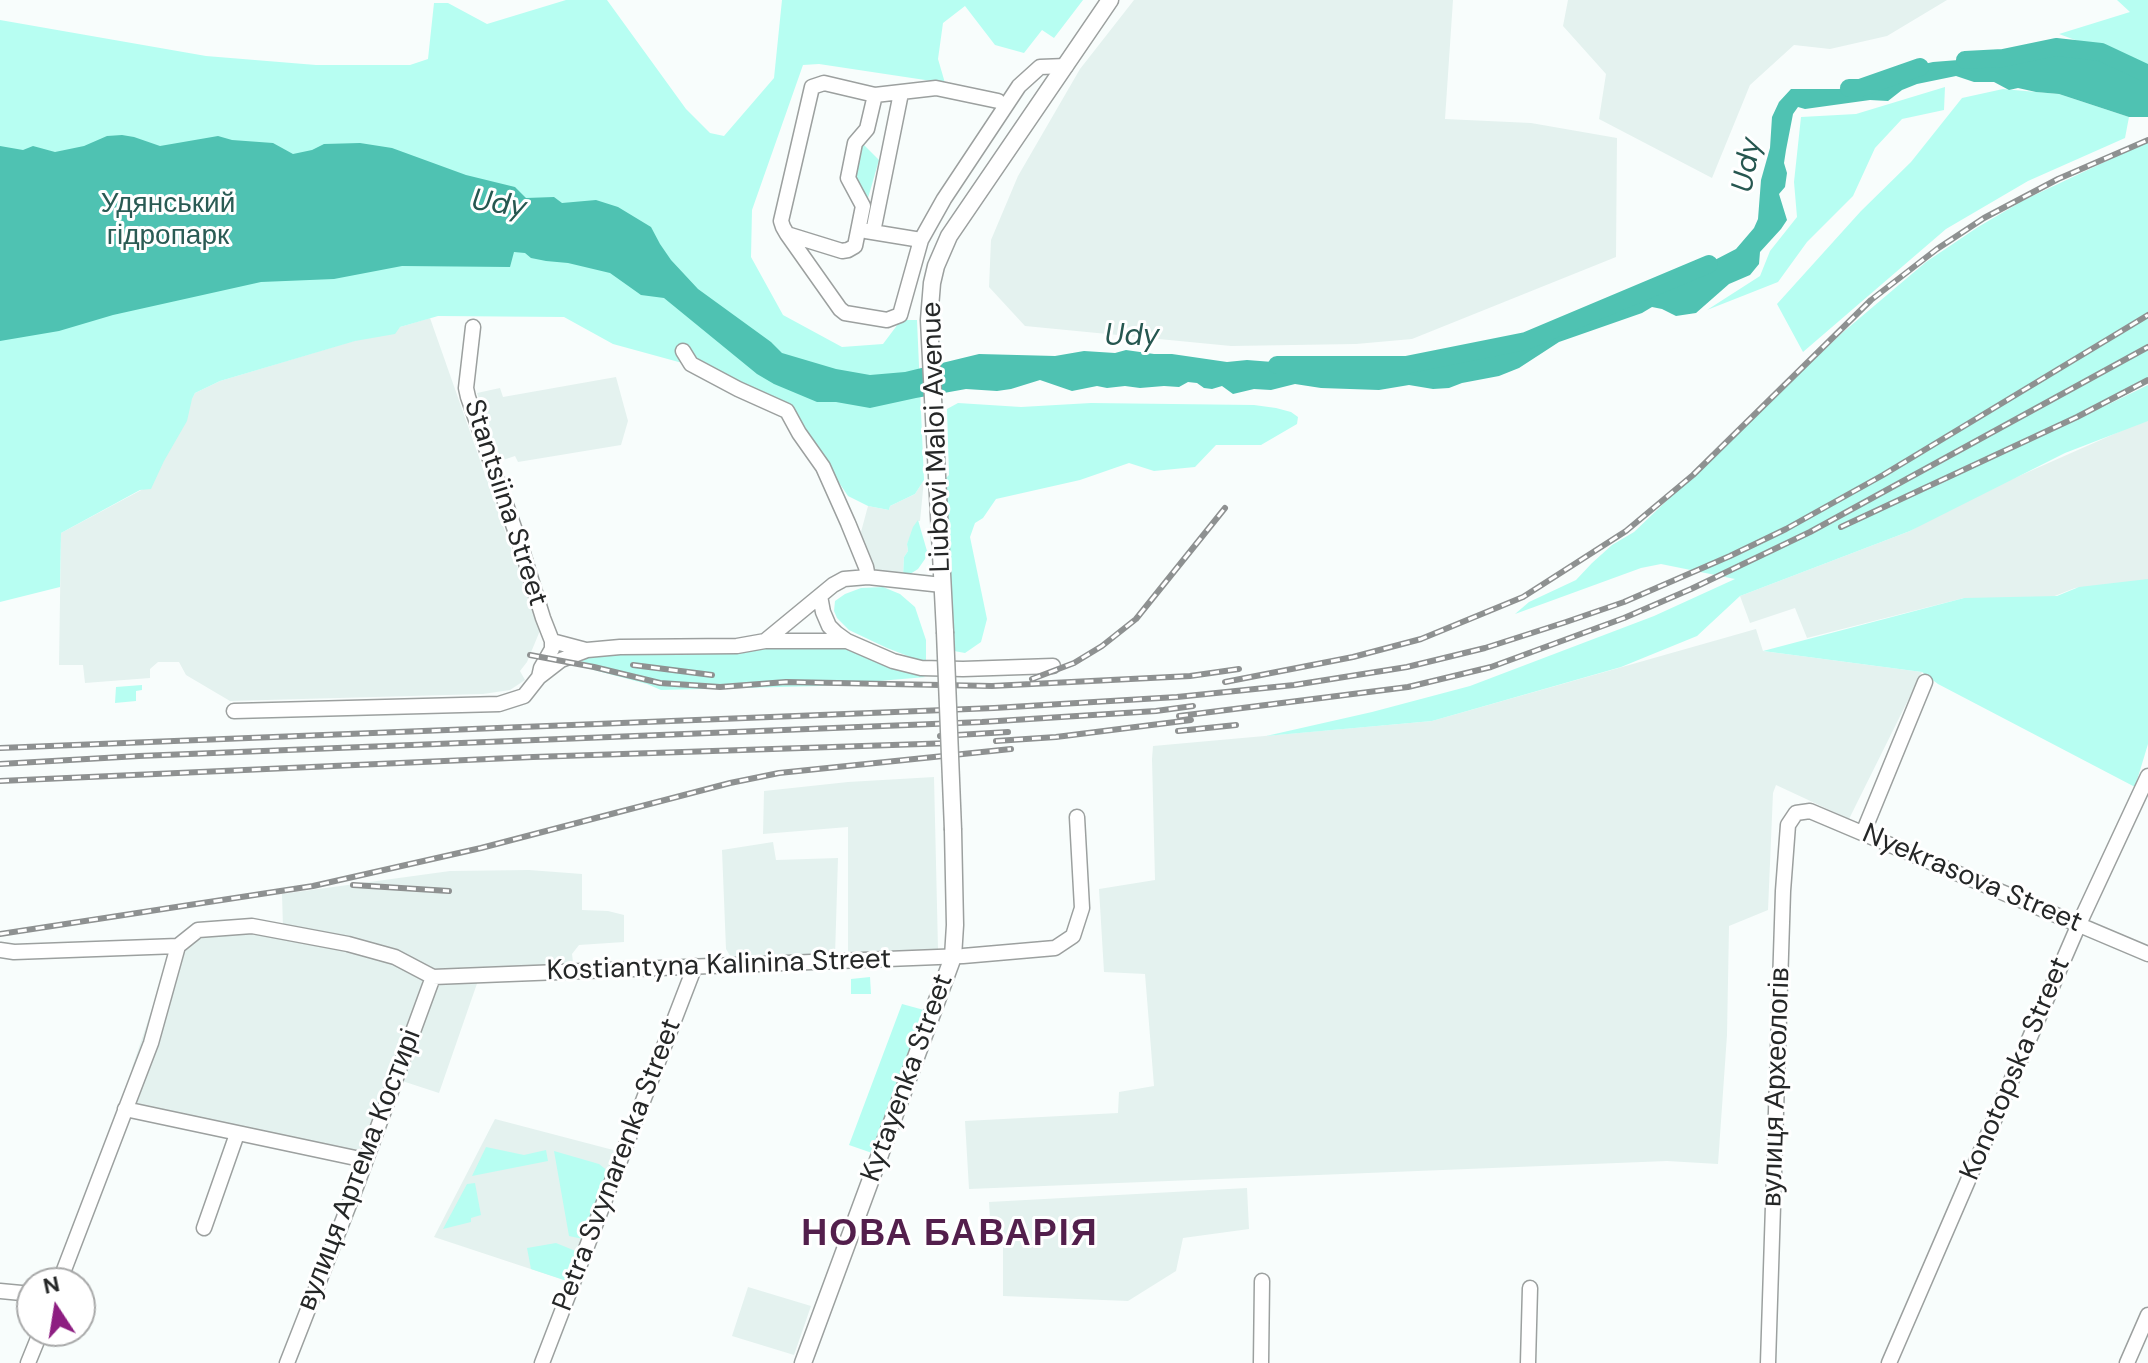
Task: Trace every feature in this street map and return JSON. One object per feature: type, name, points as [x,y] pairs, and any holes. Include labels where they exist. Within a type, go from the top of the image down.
[{"type":"main road","name":"Liubovi Maloi Avenue","points":[[953,830],[929,320],[932,283],[949,236],[1110,0]]},
{"type":"main road","name":"Kytayenka Street","points":[[803,1363],[953,957],[953,830]]},
{"type":"street","points":[[975,154],[985,125],[1016,76],[1030,68],[1066,66]]},
{"type":"street","points":[[998,101],[936,88],[875,95],[824,83],[812,87],[781,221],[787,234],[845,313],[887,320],[900,315],[921,240],[944,199],[1019,86],[1040,67]]},
{"type":"street","points":[[787,234],[842,251],[855,246],[865,231],[901,93]]},
{"type":"street","points":[[865,231],[863,206],[848,178],[855,143],[867,129],[875,95]]},
{"type":"street","points":[[865,231],[921,240]]},
{"type":"street","name":"Stantsiina Street","points":[[473,327],[466,388],[468,397],[552,641],[587,650]]},
{"type":"street","points":[[683,351],[691,364],[787,411],[820,460],[868,577]]},
{"type":"street","points":[[765,641],[844,579],[868,577],[942,585]]},
{"type":"street","points":[[820,596],[829,626],[847,641],[893,661],[921,668],[1053,666]]},
{"type":"street","points":[[539,677],[552,649],[552,641]]},
{"type":"street","points":[[234,711],[499,704],[524,696],[539,677],[561,660],[587,650],[737,646],[765,641],[847,641]]},
{"type":"street","points":[[1863,833],[1925,682]]},
{"type":"street","name":"Konotopska Street","points":[[1889,1363],[2079,924],[2148,776]]},
{"type":"street","name":"Nyekrasova Street","points":[[1796,813],[1810,811],[2148,954]]},
{"type":"street","name":"вулиця Археологів","points":[[1768,1363],[1783,891],[1788,825],[1796,813]]},
{"type":"street","name":"Kostiantyna Kalinina Street","points":[[433,977],[953,957],[1055,948],[1073,936],[1082,908],[1077,817]]},
{"type":"street","points":[[65,1267],[151,1043],[178,946],[198,930],[252,926],[348,944],[395,957],[433,977]]},
{"type":"street","points":[[0,950],[178,946]]},
{"type":"street","name":"Petra Svynarenka Street","points":[[542,1363],[695,966]]},
{"type":"street","name":"вулиця Артема Костирі","points":[[287,1363],[433,977]]},
{"type":"street","points":[[125,1109],[365,1160]]},
{"type":"street","points":[[204,1228],[237,1134]]},
{"type":"street","points":[[1261,1363],[1262,1281]]},
{"type":"street","points":[[1528,1363],[1530,1288]]},
{"type":"street","points":[[2127,1363],[2148,1315]]},
{"type":"shaded area","points":[[1134,0],[1453,0],[1445,119],[1531,123],[1617,138],[1616,257],[1412,339],[1356,344],[1231,346],[1025,326],[989,287],[991,240],[1018,176],[1080,69]]},
{"type":"shaded area","points":[[1568,0],[1947,0],[1887,36],[1830,49],[1794,45],[1750,85],[1712,178],[1599,119],[1606,74],[1563,26]]},
{"type":"shaded area","points":[[430,318],[539,628],[527,662],[520,671],[525,680],[510,690],[483,694],[230,701],[186,675],[179,662],[158,662],[150,669],[150,678],[85,683],[83,665],[59,665],[61,533],[145,488],[195,393],[220,381]]},
{"type":"shaded area","points":[[616,377],[628,421],[621,445],[518,462],[515,456],[500,461],[477,393],[500,388],[503,397]]},
{"type":"shaded area","points":[[2148,419],[2148,580],[2075,588],[1976,627],[1964,598],[1807,638],[1795,608],[1750,623],[1740,596],[1910,531],[1967,499]]},
{"type":"shaded area","points":[[924,480],[920,521],[907,544],[903,576],[868,577],[858,543],[868,506],[889,510],[890,506],[915,494]]},
{"type":"shaded area","points":[[1756,629],[1763,651],[1922,672],[1849,819],[1776,785],[1773,793],[1768,910],[1729,926],[1727,1035],[1718,1164],[1667,1161],[969,1189],[965,1121],[1118,1113],[1119,1092],[1154,1086],[1145,974],[1104,972],[1099,889],[1155,880],[1153,746],[1432,721]]},
{"type":"shaded area","points":[[934,777],[938,949],[927,953],[848,954],[848,827],[763,834],[764,791]]},
{"type":"shaded area","points":[[773,842],[776,860],[838,858],[835,956],[732,959],[726,949],[722,850]]},
{"type":"shaded area","points":[[529,870],[582,874],[582,910],[624,915],[624,942],[579,945],[572,954],[573,962],[566,969],[481,972],[439,1093],[393,1078],[364,1158],[129,1108],[132,1068],[173,946],[194,927],[283,928],[282,894],[450,871]]},
{"type":"shaded area","points":[[495,1119],[617,1151],[567,1281],[434,1237]]},
{"type":"shaded area","points":[[1247,1188],[1249,1229],[1183,1238],[1176,1271],[1128,1301],[1003,1296],[1003,1237],[991,1234],[989,1202]]},
{"type":"shaded area","points":[[748,1287],[811,1306],[794,1355],[732,1336]]},
{"type":"green space","name":"Удянський гідропарк","points":[[566,0],[607,0],[686,109],[710,133],[724,136],[774,78],[782,0],[1083,0],[1054,38],[1042,30],[1024,53],[995,45],[965,6],[943,23],[938,59],[945,83],[819,64],[803,65],[752,210],[751,257],[783,315],[842,347],[883,344],[901,320],[917,320],[924,480],[915,494],[890,506],[889,510],[868,506],[848,496],[788,407],[686,364],[613,344],[564,317],[438,316],[400,327],[395,334],[355,341],[220,381],[195,393],[187,421],[151,489],[140,490],[61,533],[60,587],[0,602],[0,20],[206,56],[316,65],[410,65],[428,59],[434,3],[448,3],[487,24]]},
{"type":"green space","points":[[2117,0],[2148,0],[2148,67],[2059,34],[2130,12]]},
{"type":"green space","points":[[1945,87],[1944,110],[1902,119],[1875,148],[1853,196],[1807,242],[1778,282],[1707,310],[1760,276],[1770,251],[1797,217],[1794,182],[1801,117],[1856,114]]},
{"type":"green space","points":[[2003,89],[2059,94],[2129,117],[2125,138],[2028,181],[1946,229],[1803,352],[1777,304],[1861,211],[1911,162],[1962,98]]},
{"type":"green space","points":[[2148,141],[2148,383],[2099,409],[2148,385],[2148,421],[2065,453],[1910,531],[1740,596],[1697,636],[1621,667],[1432,721],[1266,736],[1470,686],[1654,616],[1735,579],[1661,564],[1641,568],[1515,614],[1529,602],[1576,580],[1612,545],[1634,532],[1842,333],[1926,262],[2024,200]]},
{"type":"green space","points":[[862,143],[879,160],[868,198],[853,179]]},
{"type":"green space","points":[[958,403],[1021,407],[1091,403],[1254,405],[1291,412],[1298,417],[1297,424],[1261,445],[1216,445],[1195,467],[1154,471],[1129,463],[1080,480],[996,499],[983,518],[975,523],[970,537],[987,619],[981,642],[965,653],[954,651],[942,482],[949,475],[947,409]]},
{"type":"green space","points":[[918,520],[927,551],[925,559],[918,569],[903,576],[907,544]]},
{"type":"green space","points":[[2148,579],[2148,744],[2135,787],[1938,684],[1922,672],[1763,651],[1964,598],[2057,596],[2079,587]]},
{"type":"green space","points":[[883,587],[900,594],[915,607],[926,640],[926,663],[849,630],[837,618],[835,601],[845,594],[861,588]]},
{"type":"green space","points":[[767,648],[853,649],[884,665],[926,677],[820,686],[661,690],[590,669],[581,662],[593,655],[675,655]]},
{"type":"green space","points":[[142,685],[142,690],[136,691],[136,701],[115,703],[116,687]]},
{"type":"green space","points":[[870,977],[871,994],[851,994],[851,979]]},
{"type":"green space","points":[[902,1004],[924,1010],[872,1153],[849,1145]]},
{"type":"green space","points":[[486,1147],[524,1155],[546,1150],[548,1161],[472,1176]]},
{"type":"green space","points":[[554,1151],[599,1164],[609,1172],[583,1239],[569,1236]]},
{"type":"green space","points":[[475,1183],[481,1215],[471,1218],[471,1222],[443,1229],[467,1184]]},
{"type":"green space","points":[[556,1243],[578,1252],[567,1281],[531,1269],[527,1248]]},
{"type":"water","points":[[2086,51],[2104,54],[2148,71],[2148,117],[2129,117],[2059,94],[2018,88],[2009,90],[1994,82],[1974,82],[1956,76],[1917,84],[1902,90],[1888,101],[1870,100],[1805,109],[1798,107],[1793,114],[1786,150],[1785,187],[1779,194],[1787,220],[1760,252],[1759,264],[1750,275],[1729,284],[1696,313],[1676,316],[1652,307],[1559,342],[1519,368],[1499,376],[1449,388],[1409,385],[1379,390],[1295,384],[1233,394],[1222,386],[1212,389],[1188,382],[1179,387],[1097,386],[1072,391],[1040,380],[1011,389],[966,389],[870,408],[817,402],[757,374],[664,298],[641,295],[610,273],[514,252],[510,267],[402,266],[334,279],[261,282],[113,315],[59,331],[0,341],[0,146],[23,150],[33,146],[55,152],[84,146],[107,136],[134,137],[160,146],[218,136],[273,143],[293,154],[324,144],[360,143],[392,148],[466,175],[515,187],[526,198],[554,197],[562,203],[596,200],[618,207],[651,227],[671,260],[698,289],[782,353],[836,369],[870,375],[905,372],[979,354],[1055,356],[1084,351],[1115,353],[1126,350],[1227,362],[1247,360],[1337,367],[1455,357],[1506,348],[1565,331],[1655,291],[1736,249],[1758,219],[1772,117],[1779,102],[1791,89],[1839,89],[1874,83],[1933,62],[1984,58],[2002,60],[2043,53]]},
{"type":"waterway","name":"Udy","points":[[1965,60],[2003,58],[2056,47],[2101,52],[2148,74]]},
{"type":"waterway","name":"Udy","points":[[1849,88],[1860,88],[1920,67]]},
{"type":"waterway","name":"Udy","points":[[1277,365],[1406,365],[1526,341],[1709,264]]},
{"type":"railway","points":[[1225,682],[1353,657],[1421,639],[1523,597],[1626,531],[1693,475],[1871,300],[1937,249],[1984,218],[2058,179],[2148,140]]},
{"type":"railway","points":[[0,748],[994,708],[1177,697],[1294,685],[1407,667],[1485,648],[1566,622],[1624,602],[1730,556],[1883,475],[2148,315]]},
{"type":"railway","points":[[1179,716],[1408,687],[1491,667],[1624,618],[1810,532],[2148,347]]},
{"type":"railway","points":[[1841,527],[2077,417],[2148,380]]},
{"type":"railway","points":[[1032,679],[1074,663],[1136,619],[1225,508]]},
{"type":"railway","points":[[530,655],[660,683],[720,687],[786,682],[992,686],[1190,676],[1239,669]]},
{"type":"railway","points":[[633,665],[712,675]]},
{"type":"railway","points":[[0,764],[982,722],[1193,706]]},
{"type":"railway","points":[[996,741],[1056,737],[1191,720]]},
{"type":"railway","points":[[1178,731],[1236,725]]},
{"type":"railway","points":[[940,736],[1008,732]]},
{"type":"railway","points":[[0,781],[533,757],[952,743]]},
{"type":"railway","points":[[0,934],[313,886],[481,848],[779,773],[1011,749]]},
{"type":"railway","points":[[353,885],[449,891]]},
{"type":"district","name":"НОВА БАВАРІЯ","points":[[950,1236]]}]
